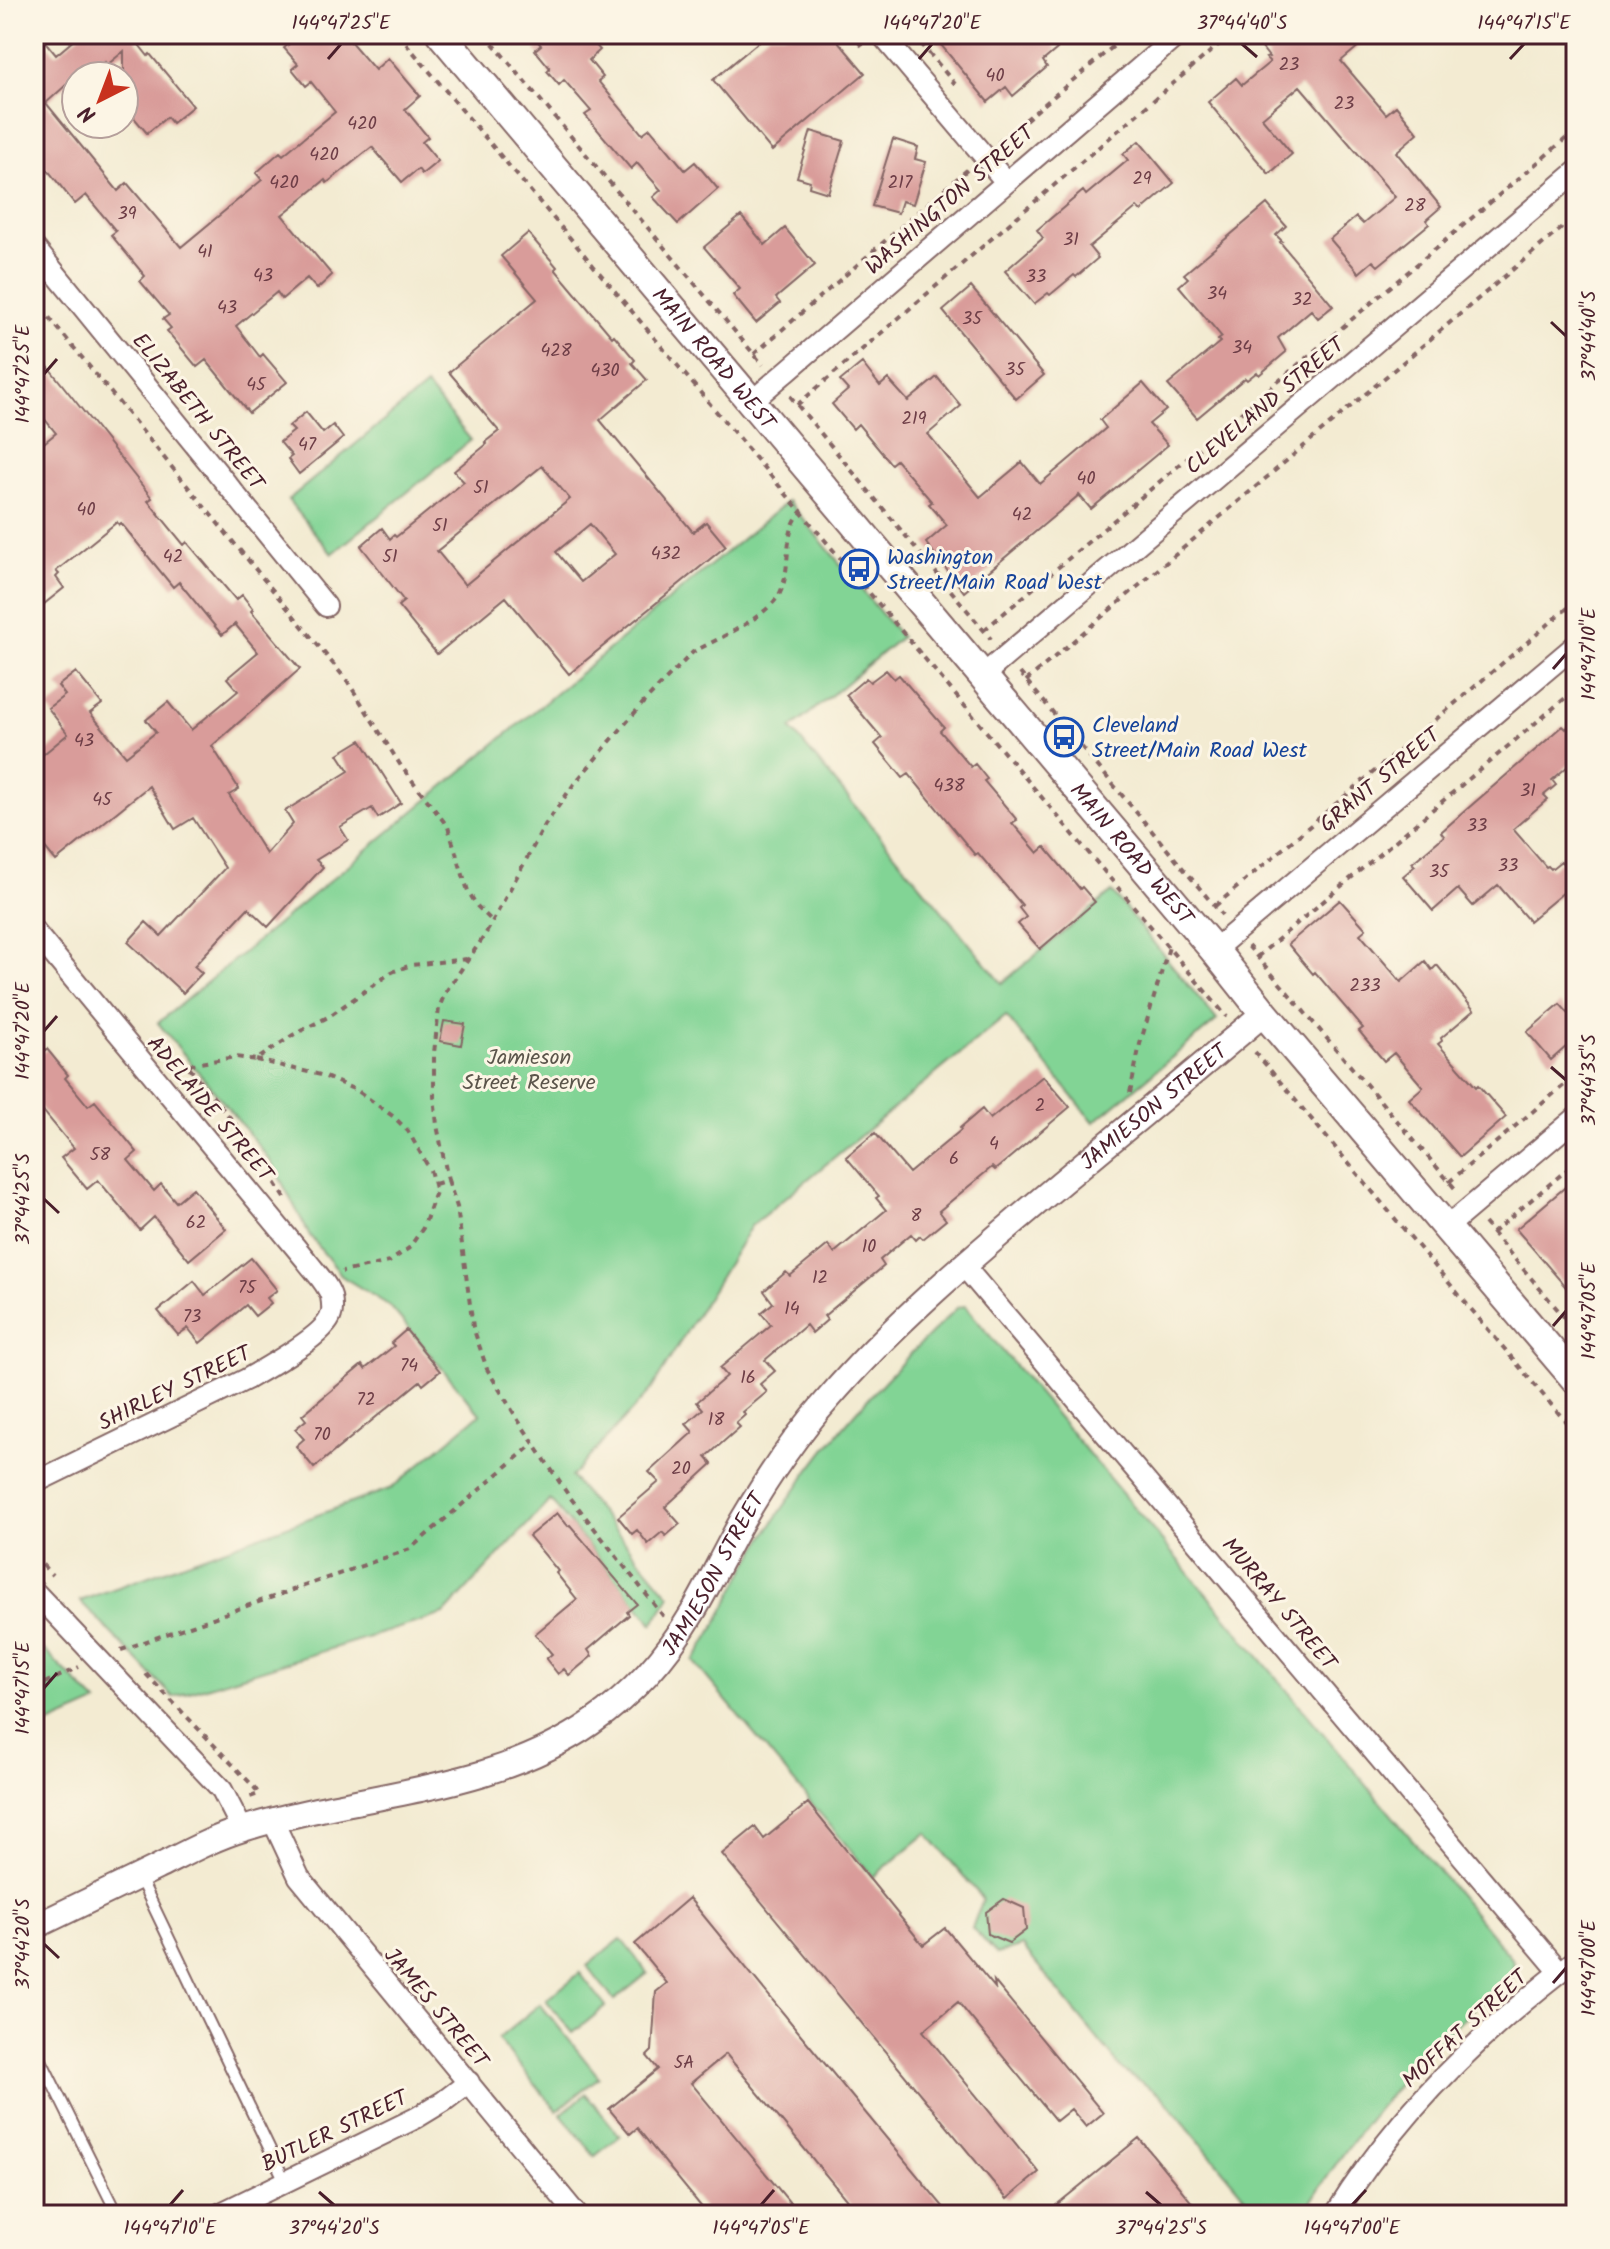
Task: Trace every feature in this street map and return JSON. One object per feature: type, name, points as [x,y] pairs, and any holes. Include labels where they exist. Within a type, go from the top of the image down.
[{"type":"main road","name":"MAIN ROAD WEST","points":[[441,34],[1576,1380]]},
{"type":"street","points":[[881,34],[1006,182]]},
{"type":"street","name":"WASHINGTON STREET","points":[[751,402],[1179,34]]},
{"type":"street","name":"CLEVELAND STREET","points":[[982,676],[1576,172]]},
{"type":"street","name":"ELIZABETH STREET","points":[[34,247],[326,606]]},
{"type":"street","name":"GRANT STREET","points":[[1214,950],[1576,645]]},
{"type":"street","name":"ADELAIDE STREET","points":[[34,931],[325,1285]]},
{"type":"street","name":"JAMIESON STREET","points":[[34,1927],[242,1829],[511,1765],[542,1752],[592,1723],[648,1674],[693,1612],[768,1479],[825,1402],[891,1330],[963,1265],[1264,1013]]},
{"type":"street","points":[[1447,1227],[1576,1118]]},
{"type":"street","name":"MURRAY STREET","points":[[963,1265],[1568,1966]]},
{"type":"street","name":"SHIRLEY STREET","points":[[34,1483],[247,1379],[292,1351],[321,1331],[331,1315],[329,1291],[325,1285]]},
{"type":"street","points":[[34,1591],[222,1790],[242,1829]]},
{"type":"street","name":"JAMES STREET","points":[[273,1821],[299,1877],[577,2215]]},
{"type":"street","name":"MOFFAT STREET","points":[[1335,2215],[1378,2152],[1421,2098],[1503,2019],[1568,1966]]},
{"type":"street","name":"BUTLER STREET","points":[[217,2215],[416,2118],[469,2082]]},
{"type":"lane","points":[[139,1876],[285,2181]]},
{"type":"lane","points":[[34,2046],[118,2215]]},
{"type":"path","points":[[398,34],[1169,946],[1576,1434]]},
{"type":"path","points":[[485,34],[1257,957],[1576,1331]]},
{"type":"path","points":[[754,354],[1128,34]]},
{"type":"path","points":[[797,405],[1231,34]]},
{"type":"path","points":[[984,630],[1576,130]]},
{"type":"path","points":[[1026,681],[1576,216]]},
{"type":"path","points":[[34,299],[348,682],[401,766],[448,827],[468,891],[477,906],[493,922]]},
{"type":"path","points":[[679,1633],[569,1496],[498,1389],[479,1347],[469,1307],[457,1207],[448,1180],[435,1111],[434,1053],[439,1008],[445,993],[493,922],[558,805],[643,703],[693,652],[758,615],[776,600],[785,576],[794,519],[825,491]]},
{"type":"path","points":[[1215,906],[1576,601]]},
{"type":"path","points":[[1257,957],[1576,689]]},
{"type":"path","points":[[1122,1131],[1140,1044],[1169,946]]},
{"type":"path","points":[[256,1060],[293,1035],[328,1017],[392,972],[411,965],[467,959]]},
{"type":"path","points":[[292,1209],[257,1151],[187,1065],[236,1057],[321,1075],[344,1083],[378,1104],[408,1131],[435,1184],[436,1192],[423,1228],[409,1248],[389,1262],[337,1273],[325,1285]]},
{"type":"path","points":[[1449,1182],[1576,1075]]},
{"type":"path","points":[[1492,1233],[1576,1162]]},
{"type":"path","points":[[435,1184],[448,1180]]},
{"type":"path","points":[[34,1688],[98,1658],[410,1549],[533,1444]]},
{"type":"path","points":[[34,1556],[54,1578]]},
{"type":"path","points":[[113,1640],[122,1650]]},
{"type":"path","points":[[144,1672],[259,1794],[230,1803]]},
{"type":"green space","points":[[426,386],[471,440],[332,554],[288,500]]},
{"type":"green space","name":"Jamieson Street Reserve","points":[[788,501],[901,637],[791,729],[1002,983],[1112,892],[1217,1020],[1094,1122],[1006,1016],[751,1226],[651,1390],[571,1477],[670,1596],[653,1624],[550,1500],[444,1614],[173,1697],[80,1601],[392,1488],[480,1414],[390,1306],[343,1277],[310,1236],[273,1165],[158,1023]]},
{"type":"green space","points":[[965,1306],[1514,1961],[1512,1976],[1439,2041],[1383,2102],[1303,2215],[1260,2215],[1161,2095],[1123,2070],[1022,1946],[997,1954],[972,1928],[983,1899],[927,1833],[873,1877],[693,1661],[769,1530],[827,1447],[912,1352],[958,1307]]},
{"type":"green space","points":[[34,1640],[97,1703],[34,1731]]},
{"type":"green space","points":[[621,1939],[648,1973],[614,2000],[587,1966]]},
{"type":"green space","points":[[580,1973],[606,2006],[573,2033],[546,2000]]},
{"type":"green space","points":[[540,2004],[599,2077],[557,2111],[498,2039]]},
{"type":"green space","points":[[586,2094],[620,2136],[595,2156],[561,2114]]},
{"type":"building","points":[[34,34],[39,34],[56,55],[81,34],[145,34],[136,41],[193,106],[172,123],[167,117],[147,133],[140,125],[140,60],[124,60],[124,51],[113,60],[60,60],[60,90],[46,103],[60,120],[60,140],[76,140],[118,191],[127,183],[181,247],[262,180],[256,173],[335,112],[311,82],[306,86],[292,69],[298,64],[284,48],[301,34],[344,34],[375,70],[388,58],[420,96],[405,109],[428,137],[422,142],[438,161],[422,174],[418,169],[402,182],[372,147],[282,215],[332,275],[317,289],[307,278],[282,299],[277,292],[236,326],[260,357],[263,354],[287,382],[249,413],[206,360],[197,367],[167,331],[171,328],[163,319],[169,315],[140,281],[145,276],[111,235],[116,231],[86,195],[75,204],[34,153]]},
{"type":"building","points":[[532,34],[586,34],[600,50],[589,60],[603,77],[598,81],[642,134],[650,128],[685,170],[695,162],[718,189],[678,224],[653,197],[661,190],[637,163],[631,169],[585,115],[591,111],[564,80],[559,85],[547,71],[550,68],[535,50],[541,45]]},
{"type":"building","points":[[768,34],[832,34],[865,73],[772,151],[713,80]]},
{"type":"building","points":[[932,34],[1045,34],[1057,49],[1043,61],[1047,67],[1013,96],[1006,87],[988,102]]},
{"type":"building","points":[[1269,34],[1373,34],[1341,61],[1386,114],[1396,106],[1418,133],[1396,152],[1441,207],[1426,220],[1429,224],[1378,266],[1373,261],[1359,273],[1330,239],[1356,217],[1363,224],[1395,197],[1300,86],[1262,118],[1292,154],[1269,174],[1208,102],[1236,78],[1242,85],[1270,62],[1258,43]]},
{"type":"building","points":[[811,131],[844,141],[828,193],[809,187],[810,181],[797,177]]},
{"type":"building","points":[[893,139],[918,147],[915,159],[926,162],[913,204],[902,201],[898,213],[872,206]]},
{"type":"building","points":[[1139,141],[1174,183],[1141,211],[1137,207],[1089,247],[1098,258],[1076,277],[1074,275],[1034,304],[1005,271],[1043,238],[1037,230],[1083,191],[1086,195],[1128,160],[1123,154]]},
{"type":"building","points":[[1267,204],[1286,226],[1276,235],[1280,242],[1333,306],[1318,318],[1311,310],[1278,338],[1286,352],[1259,375],[1257,372],[1247,380],[1245,378],[1197,418],[1168,385],[1220,342],[1218,340],[1222,337],[1179,286],[1188,278],[1184,274]]},
{"type":"building","points":[[741,216],[765,245],[785,228],[815,265],[776,298],[780,303],[756,323],[733,295],[740,289],[704,247]]},
{"type":"building","points":[[528,233],[612,337],[614,335],[635,360],[632,363],[647,380],[600,420],[693,532],[706,522],[726,546],[569,674],[506,597],[437,654],[398,606],[404,601],[361,546],[382,528],[390,539],[394,535],[396,537],[464,482],[454,471],[499,431],[449,372],[537,299],[501,256]],"holes":[[[542,466],[570,499],[465,585],[437,551]],[[590,524],[615,554],[581,582],[556,552]]]},
{"type":"building","points":[[971,287],[1044,375],[1016,399],[943,311]]},
{"type":"building","points":[[34,349],[152,498],[148,501],[184,545],[187,542],[236,600],[242,595],[253,609],[251,611],[300,669],[212,746],[239,789],[229,795],[266,854],[293,824],[285,811],[349,771],[338,754],[361,740],[401,803],[378,818],[372,808],[340,827],[348,840],[316,860],[323,867],[268,927],[248,908],[194,966],[202,973],[183,993],[128,942],[146,922],[161,936],[225,868],[193,818],[175,829],[149,786],[56,861],[34,834],[34,762],[68,734],[48,708],[65,695],[58,686],[76,672],[102,704],[90,713],[126,756],[156,732],[146,720],[168,702],[191,730],[238,691],[227,678],[258,652],[235,624],[222,635],[179,582],[173,587],[121,523],[119,525],[117,522],[56,571],[59,574],[56,577],[64,588],[44,604],[34,592],[34,451],[56,433],[34,406]]},
{"type":"building","points":[[862,363],[880,386],[888,379],[908,401],[937,377],[961,406],[928,434],[980,497],[1022,462],[1040,484],[1106,428],[1100,420],[1143,383],[1166,410],[1149,424],[1168,445],[1091,509],[1079,495],[964,592],[926,543],[947,525],[929,504],[932,502],[896,460],[891,464],[858,424],[853,429],[832,404],[848,390],[840,381]]},
{"type":"building","points":[[306,412],[323,433],[333,425],[343,438],[299,474],[288,459],[292,456],[280,442],[294,431],[289,426]]},
{"type":"building","points":[[886,670],[894,679],[899,675],[944,727],[940,731],[971,767],[975,764],[987,779],[984,781],[1017,820],[1012,823],[1038,853],[1045,847],[1095,902],[1040,949],[1018,924],[1026,917],[1019,908],[1022,905],[978,853],[975,855],[909,774],[903,778],[875,744],[882,738],[846,695],[866,678],[870,682]]},
{"type":"building","points":[[1576,720],[1576,759],[1552,780],[1556,785],[1544,795],[1548,799],[1513,829],[1546,867],[1551,869],[1561,861],[1576,882],[1529,921],[1498,885],[1473,906],[1458,889],[1433,911],[1403,876],[1415,866],[1412,863],[1444,836],[1441,832],[1466,810],[1563,726],[1566,729]]},
{"type":"building","points":[[1340,900],[1366,929],[1360,934],[1401,982],[1425,961],[1432,970],[1437,965],[1474,1010],[1438,1044],[1506,1117],[1460,1157],[1409,1099],[1423,1087],[1394,1053],[1384,1061],[1359,1031],[1363,1028],[1288,944]]},
{"type":"building","points":[[1560,1004],[1576,1022],[1576,1038],[1551,1060],[1527,1032]]},
{"type":"building","points":[[444,1021],[465,1024],[461,1045],[440,1041]]},
{"type":"building","points":[[47,1049],[88,1106],[95,1101],[137,1152],[128,1160],[154,1191],[161,1184],[176,1202],[193,1188],[226,1229],[189,1260],[154,1217],[140,1230],[98,1180],[87,1189],[61,1158],[74,1148],[34,1100],[34,1060]]},
{"type":"building","points":[[1043,1076],[1070,1107],[995,1170],[992,1167],[939,1211],[946,1220],[923,1239],[920,1236],[916,1240],[911,1234],[880,1260],[884,1266],[824,1316],[827,1320],[812,1333],[806,1325],[765,1360],[775,1371],[760,1384],[767,1392],[743,1412],[745,1415],[736,1423],[740,1427],[706,1457],[712,1464],[665,1507],[680,1524],[666,1536],[662,1532],[648,1544],[637,1530],[632,1534],[618,1517],[659,1482],[649,1472],[693,1432],[686,1424],[703,1409],[697,1402],[727,1376],[720,1368],[771,1325],[761,1313],[773,1303],[764,1291],[786,1272],[790,1276],[828,1245],[834,1253],[886,1210],[876,1198],[879,1196],[846,1157],[875,1133],[909,1173],[982,1109],[990,1119]]},
{"type":"building","points":[[1576,1178],[1576,1299],[1516,1229]]},
{"type":"building","points":[[251,1258],[277,1290],[267,1298],[271,1303],[255,1316],[246,1305],[200,1343],[188,1328],[178,1335],[158,1311],[194,1281],[205,1295]]},
{"type":"building","points":[[406,1330],[440,1371],[423,1385],[420,1381],[314,1468],[296,1446],[304,1439],[295,1429],[306,1420],[302,1415],[362,1365],[365,1369],[394,1346],[391,1343]]},
{"type":"building","points":[[557,1513],[637,1604],[627,1612],[629,1615],[588,1650],[592,1656],[569,1675],[564,1669],[558,1674],[546,1659],[552,1654],[535,1634],[577,1599],[529,1536]]},
{"type":"building","points":[[808,1803],[923,1945],[945,1928],[995,1988],[994,1981],[1103,2113],[1086,2127],[1071,2109],[1056,2121],[958,2002],[923,2031],[1039,2172],[1007,2199],[722,1854],[755,1827],[764,1839]]},
{"type":"building","points":[[689,1898],[950,2215],[859,2215],[726,2054],[691,2083],[800,2215],[708,2215],[637,2128],[630,2134],[609,2109],[658,2069],[647,2056],[652,2051],[656,1992],[667,1983],[635,1944]]},
{"type":"building","points":[[1004,1899],[1024,1908],[1026,1930],[1009,1943],[988,1934],[986,1912]]},
{"type":"building","points":[[1139,2138],[1202,2215],[1044,2215]]},
{"type":"place","name":"Washington Street/Main Road West","points":[[859,569]]},
{"type":"place","name":"Cleveland Street/Main Road West","points":[[1064,737]]}]
